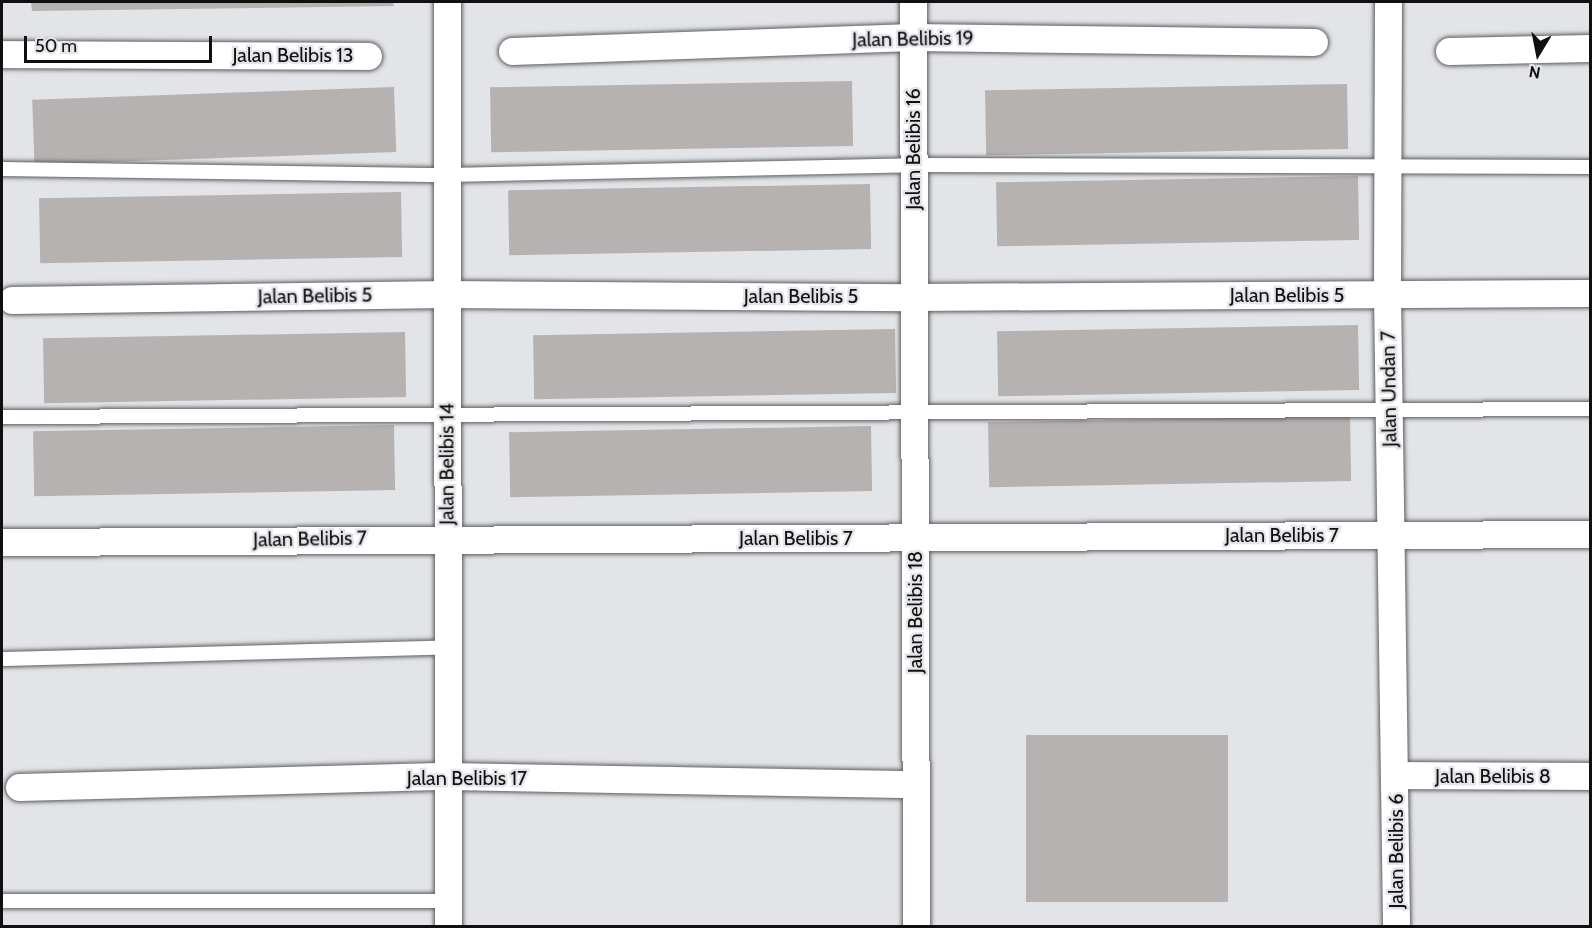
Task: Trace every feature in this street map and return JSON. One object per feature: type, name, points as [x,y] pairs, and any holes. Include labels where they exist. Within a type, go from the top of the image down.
[{"type":"street","name":"Jalan Belibis 14","points":[[447,2],[448,914]]},
{"type":"street","name":"Jalan Belibis 16","points":[[913,2],[914,297]]},
{"type":"street","name":"Jalan Undan 7","points":[[1388,2],[1387,294],[1396,776]]},
{"type":"street","name":"Jalan Belibis 19","points":[[512,51],[913,37],[1314,42]]},
{"type":"street","points":[[1449,51],[1590,48]]},
{"type":"street","name":"Jalan Belibis 13","points":[[2,54],[368,56]]},
{"type":"street","name":"Jalan Belibis 5","points":[[12,300],[447,294],[914,297],[1590,293]]},
{"type":"street","name":"Jalan Belibis 18","points":[[914,297],[916,927]]},
{"type":"street","name":"Jalan Belibis 7","points":[[2,542],[447,537],[914,538],[1590,534]]},
{"type":"street","name":"Jalan Belibis 17","points":[[19,787],[448,776],[916,784]]},
{"type":"street","name":"Jalan Belibis 8","points":[[1396,776],[1590,776]]},
{"type":"street","name":"Jalan Belibis 6","points":[[1396,776],[1396,927]]},
{"type":"lane","points":[[2,169],[447,175],[913,165],[1387,169],[1590,167]]},
{"type":"lane","points":[[2,417],[1590,409]]},
{"type":"lane","points":[[2,659],[448,647]]},
{"type":"lane","points":[[2,901],[448,914]]},
{"type":"building","points":[[31,2],[393,2],[394,6],[32,11]]},
{"type":"building","points":[[852,81],[853,146],[491,152],[490,87]]},
{"type":"building","points":[[1347,84],[1348,149],[986,155],[985,90]]},
{"type":"building","points":[[394,87],[396,152],[34,165],[32,100]]},
{"type":"building","points":[[1358,176],[1359,240],[997,246],[996,182]]},
{"type":"building","points":[[870,184],[871,249],[509,255],[508,190]]},
{"type":"building","points":[[401,192],[402,257],[40,263],[39,198]]},
{"type":"building","points":[[1358,325],[1359,390],[998,396],[997,331]]},
{"type":"building","points":[[895,329],[896,393],[534,399],[533,335]]},
{"type":"building","points":[[405,332],[406,397],[44,403],[43,338]]},
{"type":"building","points":[[1350,416],[1351,481],[989,487],[988,422]]},
{"type":"building","points":[[394,425],[395,490],[34,496],[33,431]]},
{"type":"building","points":[[871,426],[872,491],[510,497],[509,432]]},
{"type":"building","points":[[1026,735],[1228,735],[1228,902],[1026,902]]}]
